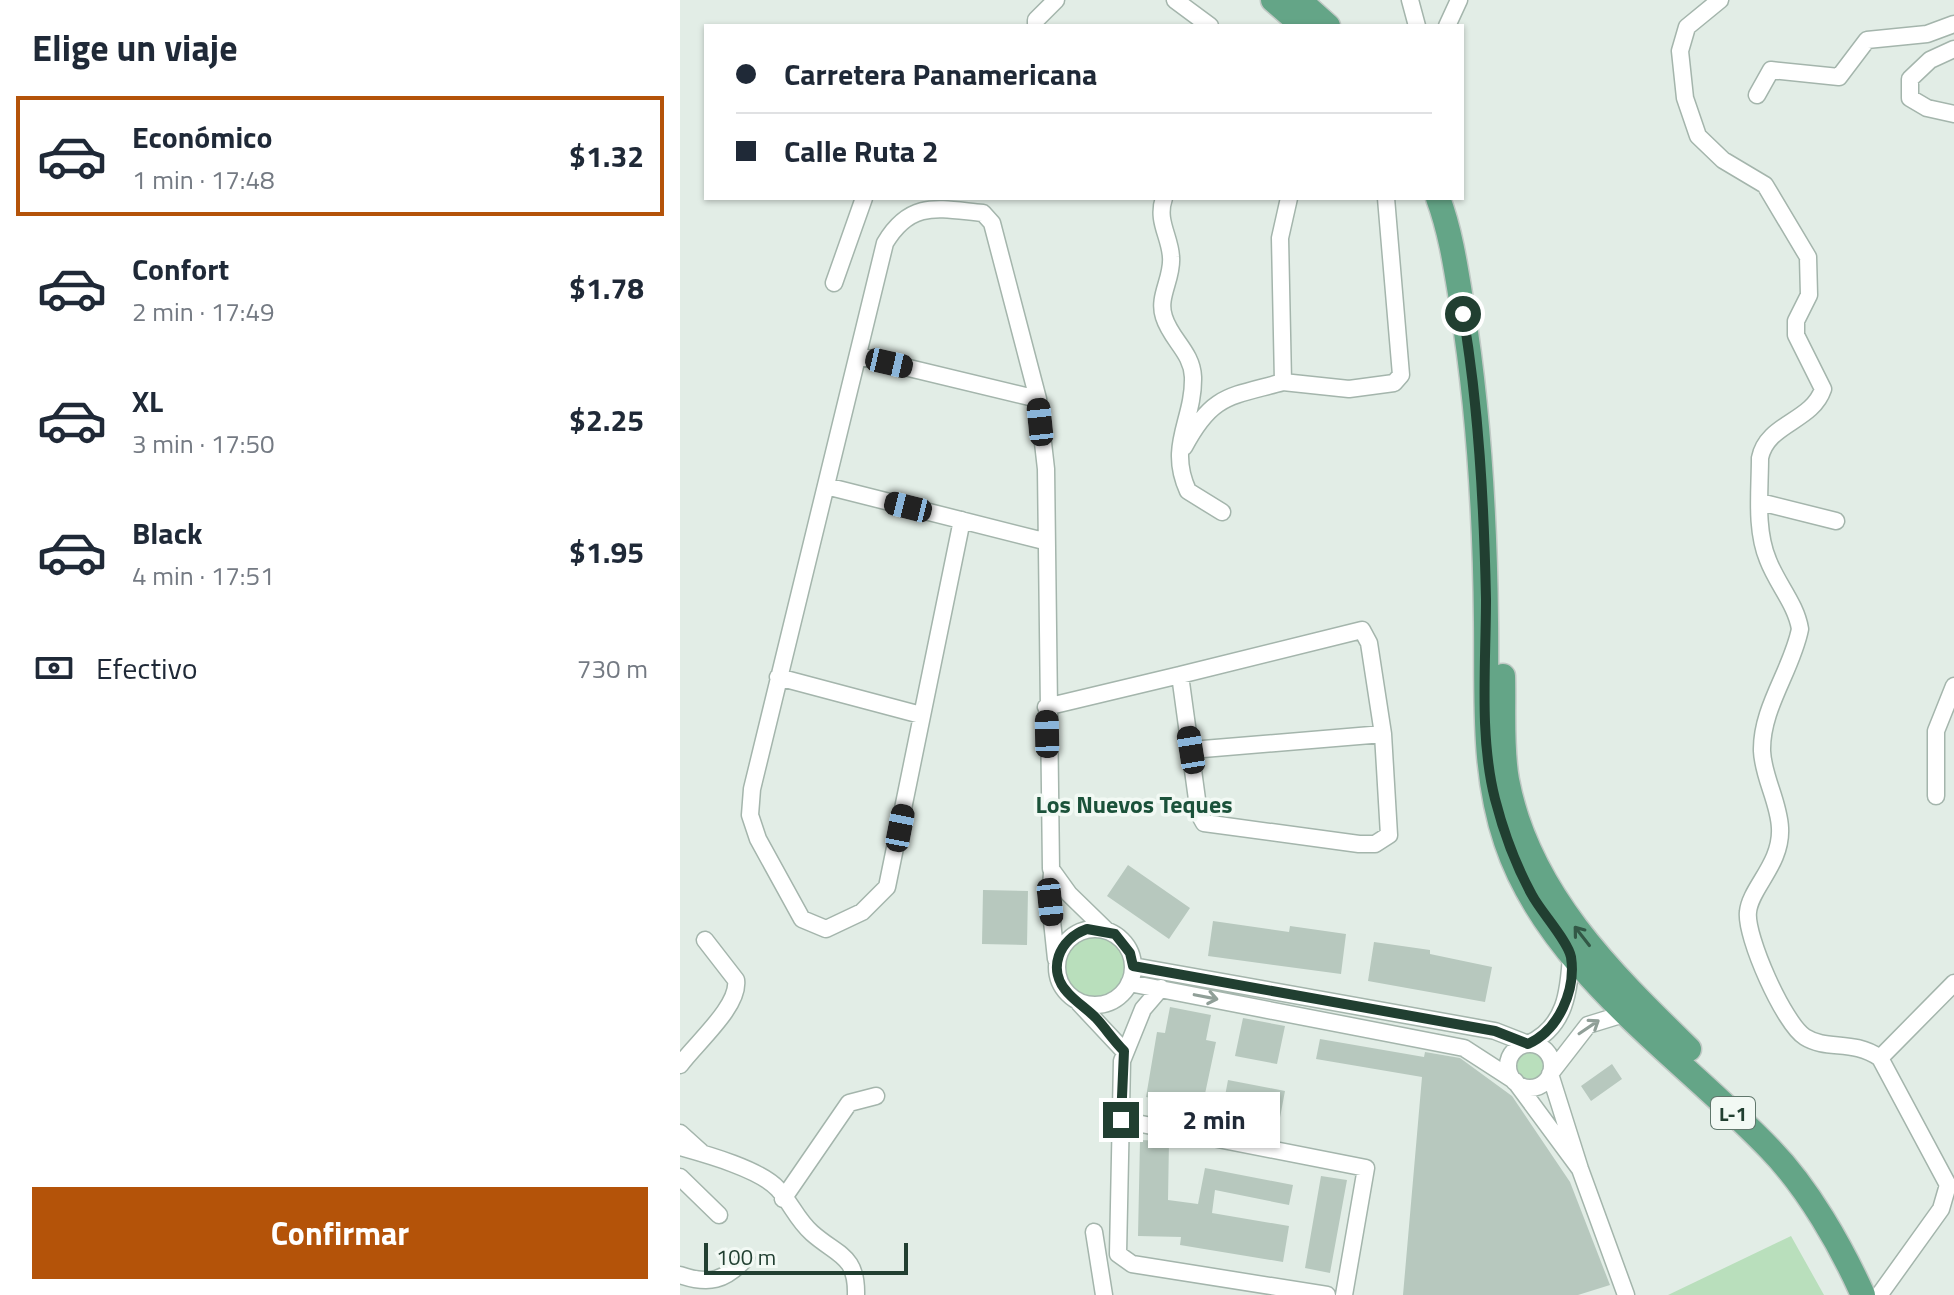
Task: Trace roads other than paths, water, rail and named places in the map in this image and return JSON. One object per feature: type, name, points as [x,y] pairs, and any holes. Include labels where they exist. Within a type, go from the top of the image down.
[{"type":"main road","points":[[1273,0],[1301,24]]},
{"type":"main road","points":[[1299,0],[1326,24]]},
{"type":"main road","name":"L-1","points":[[1439,200],[1449,227],[1473,372],[1485,534],[1491,783],[1506,844],[1533,897],[1571,955],[1627,1013],[1773,1151],[1874,1295]]},
{"type":"main road","name":"L-1","points":[[1452,200],[1459,224],[1485,370],[1498,535],[1506,778],[1522,838],[1558,905],[1612,974],[1785,1142],[1819,1187],[1874,1295]]},
{"type":"street","points":[[1036,24],[1036,20],[1056,0]]},
{"type":"street","points":[[1175,0],[1207,24]]},
{"type":"street","points":[[1410,0],[1416,24]]},
{"type":"street","points":[[1448,24],[1459,0]]},
{"type":"street","points":[[1720,0],[1687,27],[1680,51],[1685,98],[1698,136],[1723,160],[1765,185],[1808,257],[1809,295],[1796,321],[1796,335],[1823,389],[1819,400],[1809,410],[1763,446],[1761,537],[1768,561],[1798,617],[1800,629],[1767,717],[1762,751],[1781,829],[1774,863],[1747,910],[1750,931],[1785,1015],[1805,1038],[1834,1045],[1865,1047],[1880,1058],[1951,1178],[1941,1209],[1874,1295]]},
{"type":"street","points":[[1757,95],[1771,70],[1839,77],[1867,40],[1927,34],[1954,24]]},
{"type":"street","points":[[1954,49],[1930,60],[1910,79],[1910,98],[1927,108],[1954,114]]},
{"type":"street","points":[[834,283],[863,200]]},
{"type":"street","points":[[1164,200],[1162,224],[1172,254],[1162,313],[1168,329],[1186,352],[1193,378],[1178,459],[1188,491],[1222,512]]},
{"type":"street","points":[[1283,382],[1280,238],[1289,200]]},
{"type":"street","points":[[1178,459],[1210,407],[1225,398],[1283,382],[1369,388],[1394,383],[1401,375],[1386,200]]},
{"type":"street","points":[[962,520],[887,887],[862,912],[826,929],[802,919],[758,839],[750,815],[752,789],[885,243],[895,226],[909,215],[928,208],[983,213],[998,238],[1038,399],[1046,469],[1044,541],[1052,873],[1050,902],[1057,964],[1061,984],[1068,994],[1093,1015],[1123,1056]]},
{"type":"street","points":[[859,356],[1038,399]]},
{"type":"street","points":[[826,486],[1044,541]]},
{"type":"street","points":[[1760,502],[1836,521]]},
{"type":"street","points":[[1046,707],[1362,630],[1369,643],[1383,734],[1389,835],[1375,844],[1204,823],[1199,814],[1180,675]]},
{"type":"street","points":[[778,677],[921,715]]},
{"type":"street","points":[[1936,796],[1936,731],[1954,686]]},
{"type":"street","points":[[1191,750],[1383,734]]},
{"type":"street","points":[[1052,873],[1106,930],[1124,943],[1133,966],[1129,983],[1113,1001],[1101,1005],[1078,1001],[1068,994]]},
{"type":"street","points":[[1057,964],[1061,949],[1069,938],[1087,929],[1106,930]]},
{"type":"street","points":[[680,1065],[725,1010],[737,987],[736,980],[705,940]]},
{"type":"street","points":[[1571,955],[1569,988],[1562,1013],[1551,1029],[1511,1056],[1509,1069],[1580,1169]]},
{"type":"street","points":[[1133,966],[1495,1031],[1548,1053],[1550,1074],[1580,1169],[1626,1295]]},
{"type":"street","points":[[1129,983],[1449,1044],[1483,1059],[1515,1081],[1534,1087],[1550,1074],[1588,1025],[1627,1013]]},
{"type":"street","points":[[1880,1058],[1954,983]]},
{"type":"street","points":[[1161,988],[1143,1009],[1123,1056],[1118,1254],[1124,1260],[1327,1295]]},
{"type":"street","points":[[1483,1059],[1493,1060],[1501,1054],[1502,1038],[1495,1031]]},
{"type":"street","points":[[783,1199],[849,1103],[876,1096]]},
{"type":"street","points":[[1121,1120],[1366,1168],[1344,1295]]},
{"type":"street","points":[[680,1133],[702,1153]]},
{"type":"street","points":[[680,1147],[756,1175],[777,1188],[793,1214],[814,1235],[850,1262],[856,1278],[856,1295]]},
{"type":"street","points":[[680,1177],[719,1215]]},
{"type":"street","points":[[1094,1232],[1104,1295]]},
{"type":"street","points":[[680,1275],[699,1281],[718,1280],[730,1275],[746,1258]]},
{"type":"district","name":"Los Nuevos Teques","points":[[1134,804]]}]
